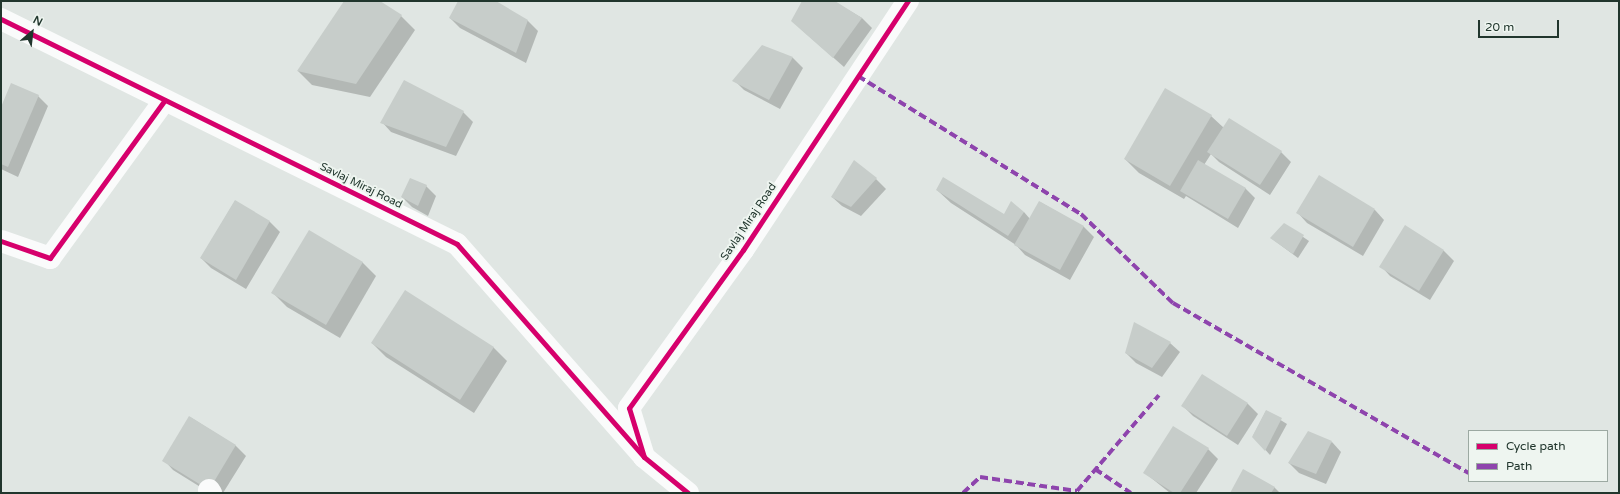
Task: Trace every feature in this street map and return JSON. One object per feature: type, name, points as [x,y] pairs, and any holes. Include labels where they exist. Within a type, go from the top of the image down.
[{"type":"street","name":"Savlaj Miraj Road","points":[[644,457],[629,408],[743,250],[908,1]]},
{"type":"street","name":"Savlaj Miraj Road","points":[[1,20],[457,244],[644,457],[688,493]]},
{"type":"street","points":[[1,241],[50,258],[165,100]]},
{"type":"building","points":[[344,1],[380,1],[402,15],[356,84],[297,71]]},
{"type":"building","points":[[458,1],[496,1],[528,20],[516,53],[449,18]]},
{"type":"building","points":[[802,1],[835,1],[862,18],[833,58],[791,21]]},
{"type":"building","points":[[762,45],[793,57],[769,100],[732,81]]},
{"type":"building","points":[[404,80],[464,111],[446,147],[380,123]]},
{"type":"building","points":[[11,83],[39,95],[8,167],[1,164],[1,107]]},
{"type":"building","points":[[1165,88],[1212,115],[1170,186],[1124,159]]},
{"type":"building","points":[[1229,118],[1282,151],[1260,185],[1207,152]]},
{"type":"building","points":[[854,160],[877,178],[851,207],[831,197]]},
{"type":"building","points":[[1198,160],[1246,188],[1228,219],[1180,191]]},
{"type":"building","points":[[1319,175],[1375,209],[1353,247],[1296,213]]},
{"type":"building","points":[[943,177],[1004,214],[1011,201],[1024,212],[1008,236],[936,190]]},
{"type":"building","points":[[410,178],[427,185],[418,206],[401,197]]},
{"type":"building","points":[[235,200],[270,221],[236,280],[200,258]]},
{"type":"building","points":[[1039,201],[1084,226],[1060,270],[1014,245]]},
{"type":"building","points":[[1284,223],[1304,235],[1293,254],[1270,238]]},
{"type":"building","points":[[1405,225],[1444,250],[1419,291],[1379,267]]},
{"type":"building","points":[[309,230],[363,262],[326,325],[271,293]]},
{"type":"building","points":[[405,290],[494,347],[460,400],[371,343]]},
{"type":"building","points":[[1134,322],[1171,342],[1152,368],[1125,353]]},
{"type":"building","points":[[1202,374],[1248,403],[1227,436],[1181,406]]},
{"type":"building","points":[[1266,410],[1282,418],[1265,451],[1252,437]]},
{"type":"building","points":[[189,416],[236,445],[209,490],[162,461]]},
{"type":"building","points":[[1173,426],[1209,448],[1180,493],[1174,493],[1143,473]]},
{"type":"building","points":[[1308,431],[1332,441],[1316,474],[1288,463]]},
{"type":"building","points":[[1243,469],[1275,487],[1271,493],[1230,493]]},
{"type":"marked path","points":[[858,76],[1081,214],[1173,303],[1468,472]]},
{"type":"marked path","points":[[963,493],[980,477],[1077,491],[1159,395]]},
{"type":"marked path","points":[[1095,469],[1131,493]]},
{"type":"cycle path","points":[[688,493],[644,457],[629,408],[743,250],[908,1]]},
{"type":"cycle path","points":[[1,19],[457,244],[644,457]]},
{"type":"cycle path","points":[[1,241],[50,258],[165,100]]}]
